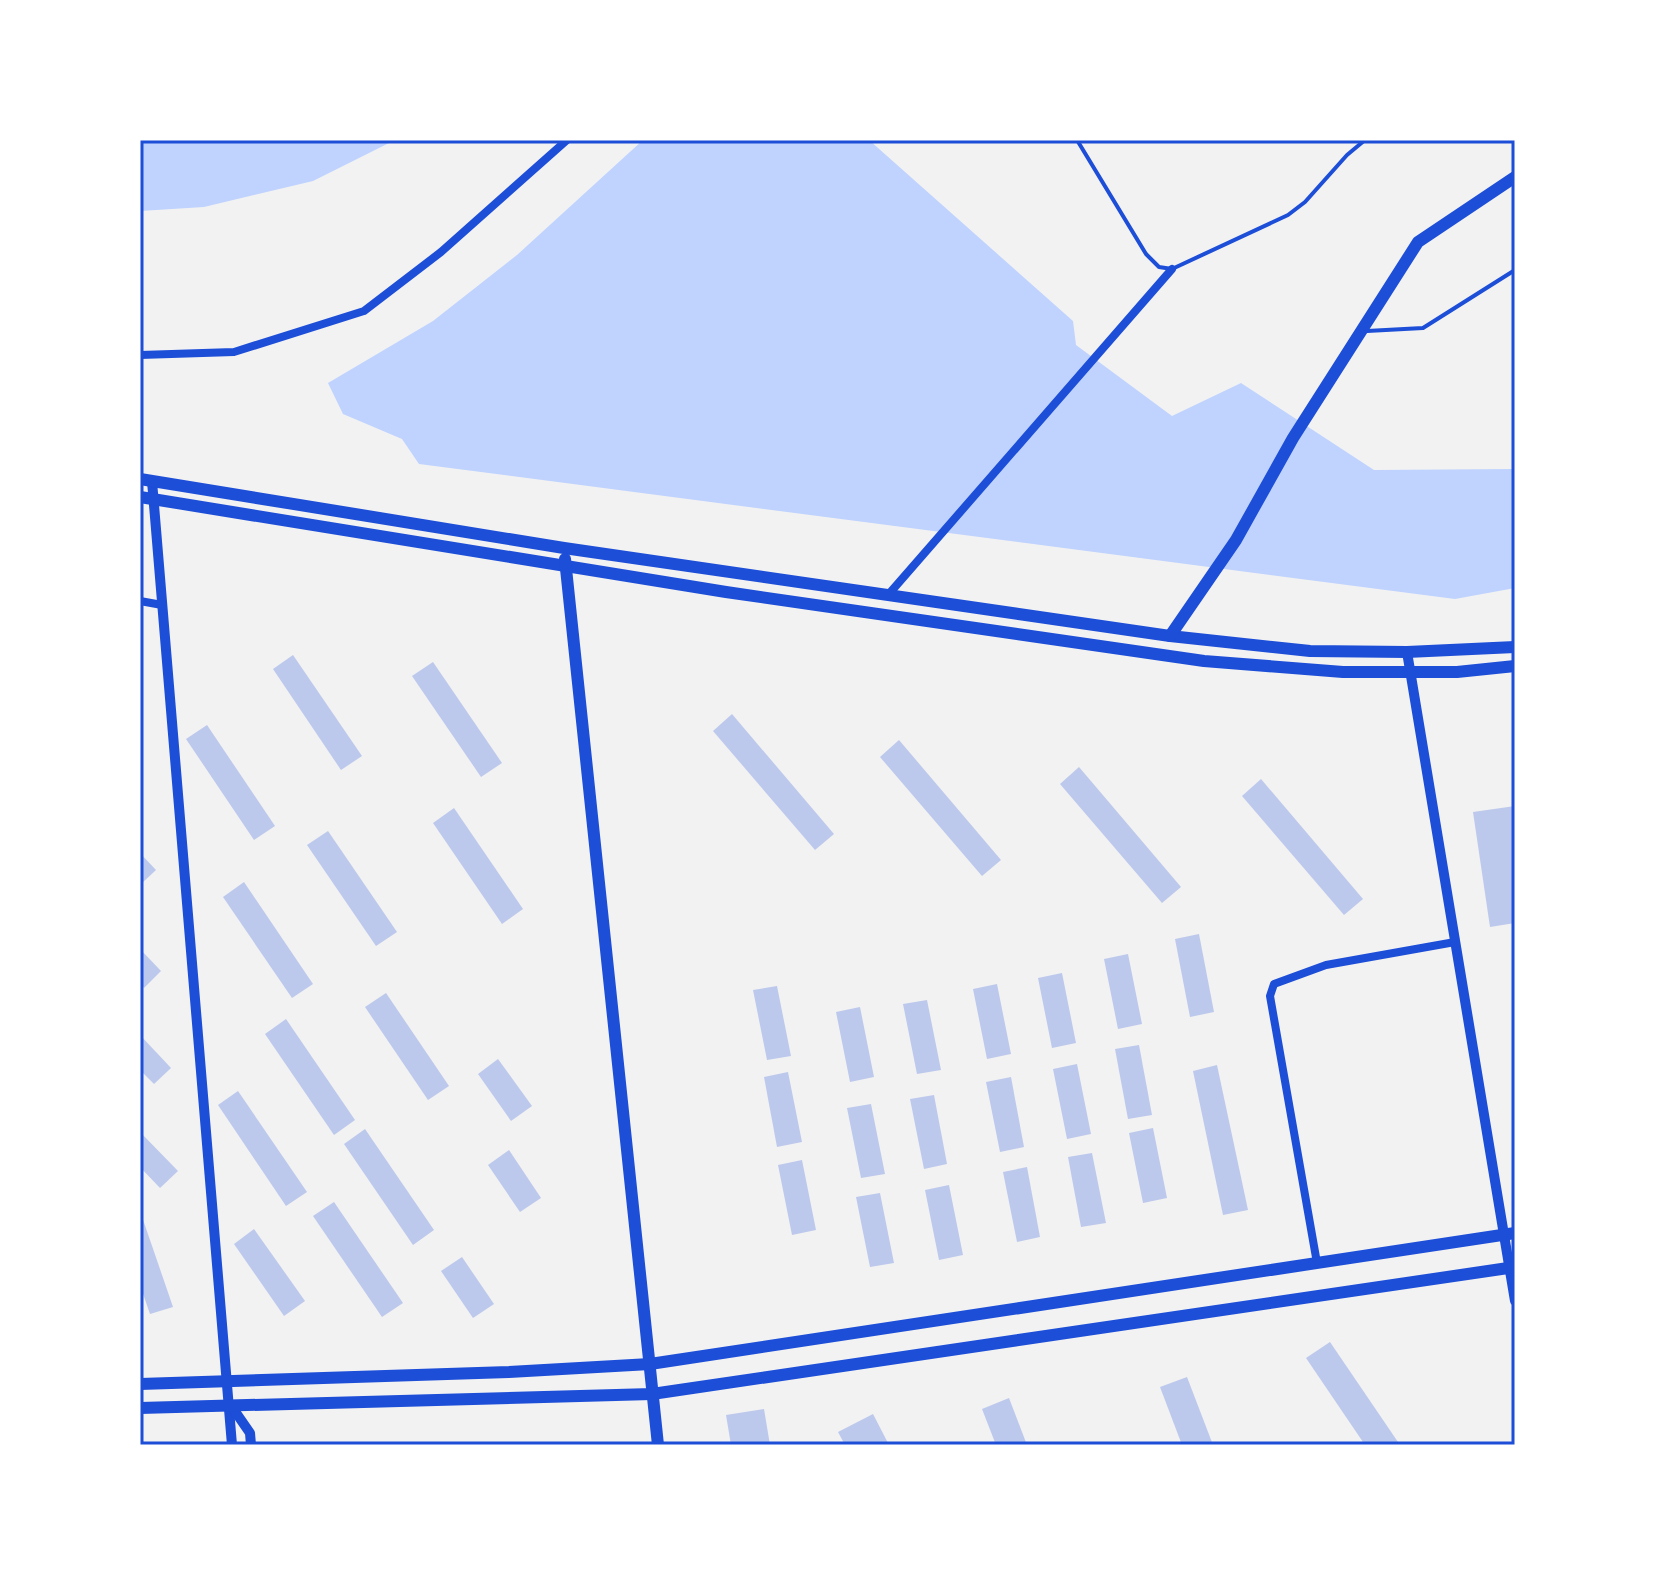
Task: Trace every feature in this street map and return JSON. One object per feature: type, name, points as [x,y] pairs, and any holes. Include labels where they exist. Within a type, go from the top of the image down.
[{"type":"main road","points":[[1170,636],[1236,540],[1293,438],[1418,242],[1515,177]]},
{"type":"main road","points":[[146,480],[564,548],[1170,636],[1310,651],[1407,652],[1515,647]]},
{"type":"main road","points":[[146,498],[741,594],[1204,661],[1343,672],[1457,672],[1515,666]]},
{"type":"main road","points":[[564,548],[658,1445]]},
{"type":"main road","points":[[140,1384],[509,1372],[650,1364],[1510,1234]]},
{"type":"main road","points":[[140,1408],[652,1394],[1512,1268]]},
{"type":"street","points":[[140,355],[234,352],[364,311],[441,252],[567,140]]},
{"type":"street","points":[[888,595],[1172,269]]},
{"type":"street","points":[[146,480],[162,605],[232,1445]]},
{"type":"street","points":[[140,601],[162,605]]},
{"type":"street","points":[[1407,652],[1455,942],[1510,1234],[1515,1301]]},
{"type":"street","points":[[1317,1263],[1270,996],[1274,984],[1326,965],[1455,942]]},
{"type":"street","points":[[231,1406],[250,1433],[251,1445]]},
{"type":"lane","points":[[1077,140],[1146,254],[1159,267],[1172,269],[1288,215],[1305,202],[1347,155],[1365,140]]},
{"type":"lane","points":[[1362,331],[1423,328],[1515,270]]},
{"type":"water","points":[[140,140],[395,140],[313,181],[204,207],[140,211]]},
{"type":"water","points":[[643,140],[869,140],[1073,321],[1076,345],[1172,416],[1241,383],[1374,470],[1515,469],[1515,588],[1455,599],[419,464],[402,439],[343,414],[328,383],[433,321],[517,255]]},
{"type":"building","points":[[293,655],[362,756],[341,770],[273,669]]},
{"type":"building","points":[[433,662],[502,763],[481,777],[412,676]]},
{"type":"building","points":[[732,714],[834,834],[815,850],[713,731]]},
{"type":"building","points":[[207,725],[275,826],[254,840],[186,739]]},
{"type":"building","points":[[899,740],[1001,860],[982,876],[880,757]]},
{"type":"building","points":[[1079,767],[1181,887],[1162,903],[1060,784]]},
{"type":"building","points":[[1261,779],[1363,899],[1344,915],[1242,796]]},
{"type":"building","points":[[1515,806],[1515,923],[1490,927],[1473,812]]},
{"type":"building","points":[[454,808],[523,909],[502,924],[433,823]]},
{"type":"building","points":[[328,831],[397,932],[376,946],[307,845]]},
{"type":"building","points":[[140,853],[156,870],[140,885]]},
{"type":"building","points":[[244,882],[313,984],[292,998],[223,897]]},
{"type":"building","points":[[1199,934],[1214,1012],[1190,1017],[1175,939]]},
{"type":"building","points":[[140,949],[161,971],[144,988],[140,983]]},
{"type":"building","points":[[1128,954],[1142,1024],[1118,1029],[1104,959]]},
{"type":"building","points":[[1062,973],[1076,1043],[1052,1048],[1038,978]]},
{"type":"building","points":[[997,984],[1011,1054],[987,1059],[973,989]]},
{"type":"building","points":[[777,986],[791,1056],[767,1060],[753,990]]},
{"type":"building","points":[[386,993],[449,1086],[428,1100],[365,1007]]},
{"type":"building","points":[[927,1000],[941,1070],[917,1074],[903,1004]]},
{"type":"building","points":[[860,1007],[874,1077],[850,1082],[836,1012]]},
{"type":"building","points":[[286,1019],[355,1120],[334,1135],[265,1034]]},
{"type":"building","points":[[140,1035],[171,1068],[154,1084],[140,1070]]},
{"type":"building","points":[[1139,1045],[1152,1115],[1128,1119],[1115,1049]]},
{"type":"building","points":[[498,1059],[532,1106],[511,1121],[478,1074]]},
{"type":"building","points":[[1077,1064],[1091,1134],[1067,1139],[1053,1069]]},
{"type":"building","points":[[1217,1065],[1248,1210],[1223,1215],[1193,1071]]},
{"type":"building","points":[[788,1072],[802,1142],[777,1147],[764,1077]]},
{"type":"building","points":[[1011,1077],[1024,1147],[1000,1152],[986,1082]]},
{"type":"building","points":[[238,1091],[307,1192],[286,1206],[218,1105]]},
{"type":"building","points":[[934,1095],[947,1164],[924,1169],[910,1099]]},
{"type":"building","points":[[871,1104],[885,1174],[861,1178],[847,1108]]},
{"type":"building","points":[[1153,1128],[1167,1198],[1143,1203],[1129,1133]]},
{"type":"building","points":[[365,1129],[434,1230],[413,1245],[344,1144]]},
{"type":"building","points":[[140,1132],[178,1171],[160,1188],[140,1167]]},
{"type":"building","points":[[509,1150],[541,1198],[520,1212],[488,1165]]},
{"type":"building","points":[[1092,1153],[1106,1223],[1081,1227],[1068,1157]]},
{"type":"building","points":[[802,1160],[816,1230],[792,1235],[778,1165]]},
{"type":"building","points":[[1027,1167],[1040,1237],[1017,1242],[1003,1172]]},
{"type":"building","points":[[949,1185],[963,1255],[939,1260],[925,1190]]},
{"type":"building","points":[[880,1193],[894,1263],[870,1267],[856,1197]]},
{"type":"building","points":[[334,1202],[403,1303],[382,1317],[313,1216]]},
{"type":"building","points":[[140,1211],[173,1307],[150,1314],[140,1285]]},
{"type":"building","points":[[254,1229],[305,1301],[284,1316],[234,1244]]},
{"type":"building","points":[[462,1257],[494,1304],[473,1318],[441,1271]]},
{"type":"building","points":[[1330,1342],[1400,1445],[1365,1445],[1306,1358]]},
{"type":"building","points":[[1187,1377],[1213,1445],[1182,1445],[1160,1387]]},
{"type":"building","points":[[1009,1398],[1027,1445],[996,1445],[982,1409]]},
{"type":"building","points":[[764,1409],[770,1445],[731,1445],[726,1415]]},
{"type":"building","points":[[873,1414],[889,1445],[845,1445],[838,1432]]}]
